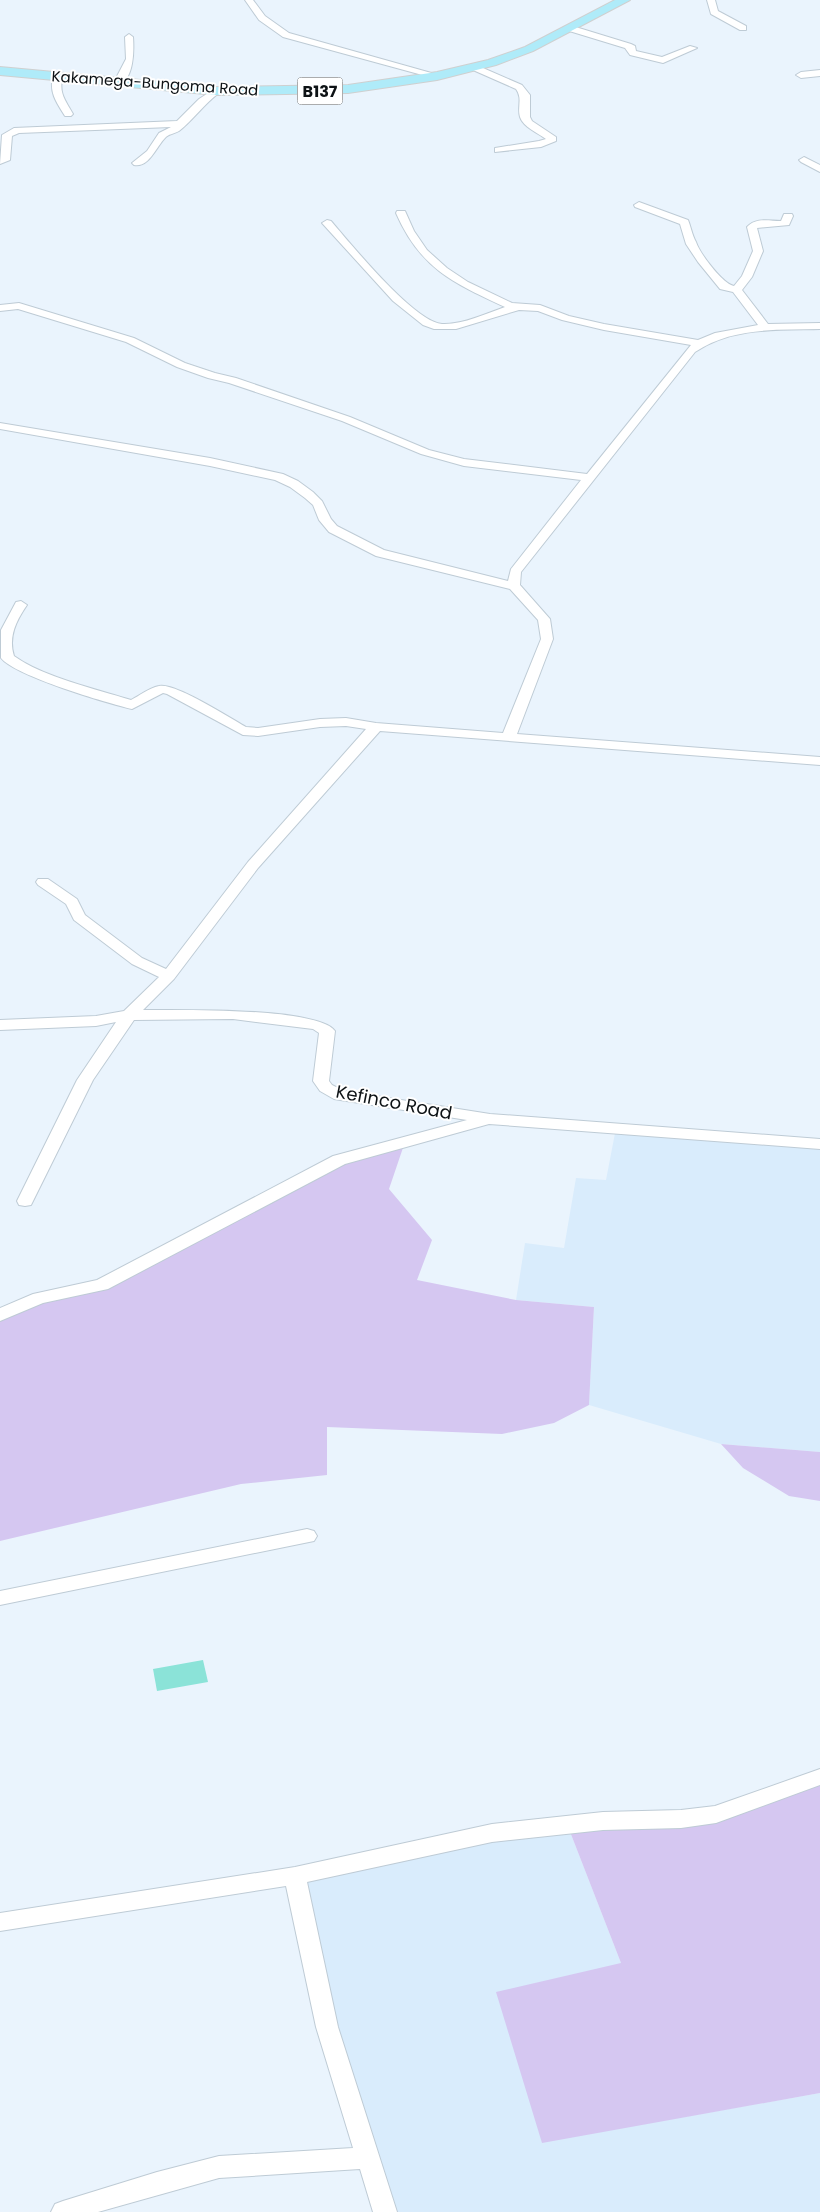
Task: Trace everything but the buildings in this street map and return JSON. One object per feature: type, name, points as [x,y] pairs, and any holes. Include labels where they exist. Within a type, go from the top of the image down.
[{"type":"main road","name":"Kakamega-Bungoma Road","points":[[0,71],[216,91],[348,89],[437,76],[476,68],[529,49],[621,1]]},
{"type":"street","points":[[249,0],[272,28],[286,35],[437,76]]},
{"type":"street","points":[[711,0],[714,12],[743,28]]},
{"type":"street","points":[[569,28],[628,46],[632,48],[630,52],[661,60],[693,48]]},
{"type":"street","points":[[119,82],[130,59],[130,37]]},
{"type":"street","points":[[476,68],[519,86],[525,96],[525,117],[529,123],[553,139],[541,144],[498,150]]},
{"type":"street","points":[[801,75],[820,74]]},
{"type":"street","points":[[58,76],[55,86],[56,92],[68,114]]},
{"type":"street","points":[[137,163],[143,160],[162,135],[176,129],[179,124],[216,91]]},
{"type":"street","points":[[0,161],[6,160],[7,135],[17,130],[179,124]]},
{"type":"street","points":[[804,160],[820,169]]},
{"type":"street","points":[[639,205],[684,222],[692,244],[702,260],[724,287],[737,290],[766,328]]},
{"type":"street","points":[[401,213],[409,232],[423,252],[443,270],[464,284],[517,308]]},
{"type":"street","points":[[737,290],[747,277],[758,251],[753,225],[757,223],[785,223],[788,216]]},
{"type":"street","points":[[327,223],[383,286],[420,318],[434,326],[452,326],[517,308],[540,308],[583,323],[698,343]]},
{"type":"street","points":[[0,308],[19,306],[130,340],[181,365],[212,376],[232,380],[346,419],[425,452],[464,462],[591,478]]},
{"type":"street","points":[[514,586],[515,572],[698,343],[725,332],[820,326]]},
{"type":"street","points":[[232,380],[251,373]]},
{"type":"street","points":[[0,426],[201,460],[279,477],[294,484],[309,495],[318,504],[325,520],[333,529],[380,554],[514,586],[544,619],[546,639],[509,736]]},
{"type":"street","points":[[21,605],[4,631],[8,658],[17,664],[60,681],[132,705],[161,689],[171,691],[243,731],[258,732],[320,723],[346,722],[376,727],[820,761]]},
{"type":"street","points":[[26,1200],[85,1080],[129,1015],[169,976],[253,865],[376,727]]},
{"type":"street","points":[[43,882],[72,902],[79,917],[137,961],[169,976]]},
{"type":"street","name":"Kefinco Road","points":[[0,1025],[96,1021],[129,1015],[233,1014],[317,1025],[326,1031],[321,1081],[326,1088],[340,1095],[490,1119],[820,1144]]},
{"type":"street","points":[[0,1316],[39,1298],[102,1286],[338,1160],[490,1119]]},
{"type":"street","points":[[0,1598],[307,1536]]},
{"type":"street","points":[[0,1922],[295,1876],[492,1833],[603,1821],[681,1819],[716,1814],[820,1777]]},
{"type":"street","points":[[295,1876],[327,2027],[369,2158],[384,2212]]},
{"type":"street","points":[[63,2212],[157,2183],[219,2167],[369,2158]]},
{"type":"shaded area","points":[[616,1128],[820,1142],[820,1452],[721,1444],[589,1405],[594,1307],[516,1300],[525,1243],[564,1248],[576,1178],[606,1180]]},
{"type":"shaded area","points":[[407,1136],[389,1189],[432,1240],[417,1280],[516,1300],[594,1307],[589,1405],[554,1423],[502,1434],[327,1427],[327,1475],[241,1484],[0,1541],[0,1311],[101,1282],[333,1159]]},
{"type":"shaded area","points":[[721,1444],[820,1452],[820,1501],[789,1496],[743,1468]]},
{"type":"shaded area","points":[[203,1660],[208,1682],[157,1691],[153,1669]]},
{"type":"shaded area","points":[[820,1774],[820,2093],[542,2143],[496,1992],[621,1963],[567,1824],[684,1817]]},
{"type":"shaded area","points":[[567,1824],[621,1963],[542,2142],[820,2093],[820,2212],[385,2212],[292,1875]]}]
